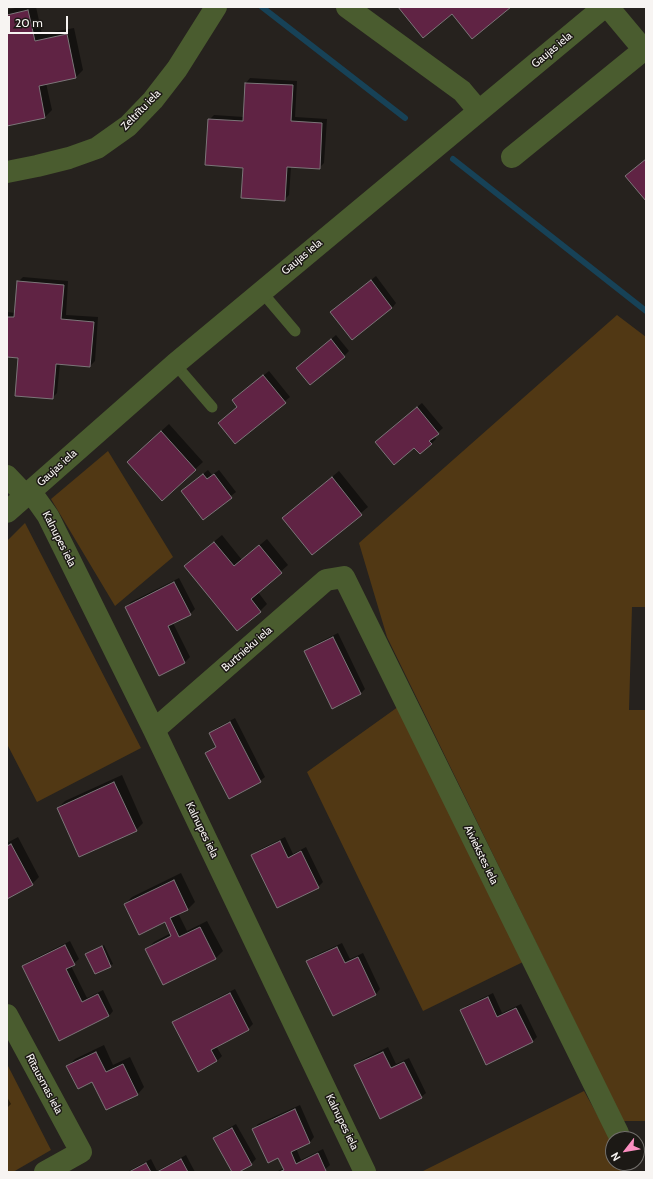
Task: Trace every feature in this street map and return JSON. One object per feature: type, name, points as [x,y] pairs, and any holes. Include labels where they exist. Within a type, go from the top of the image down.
[{"type":"street","name":"Zeltrītu iela","points":[[7,172],[69,158],[96,148],[128,126],[153,100],[177,69],[216,7]]},
{"type":"street","points":[[347,7],[462,91],[478,110]]},
{"type":"street","name":"Gaujas iela","points":[[7,512],[175,364],[260,292],[604,7]]},
{"type":"street","points":[[512,156],[645,49],[608,7]]},
{"type":"street","name":"Kalnupes iela","points":[[7,476],[28,494],[48,516],[154,730],[366,1172]]},
{"type":"street","name":"Burtnieku iela","points":[[154,730],[326,580],[344,577]]},
{"type":"street","name":"Aiviekstes iela","points":[[344,577],[617,1131]]},
{"type":"street","name":"Rītausmas iela","points":[[7,1015],[81,1152],[45,1172]]},
{"type":"lane","points":[[260,292],[295,331]]},
{"type":"lane","points":[[175,364],[212,407]]},
{"type":"shaded area","points":[[617,315],[646,337],[646,607],[632,607],[629,710],[646,710],[646,1121],[623,1121],[387,637],[359,543]]},
{"type":"shaded area","points":[[108,451],[173,557],[115,606],[51,499]]},
{"type":"shaded area","points":[[25,523],[141,748],[37,802],[7,744],[7,541]]},
{"type":"shaded area","points":[[402,704],[525,961],[423,1011],[307,772]]},
{"type":"shaded area","points":[[7,1064],[51,1150],[13,1172],[7,1172]]},
{"type":"shaded area","points":[[584,1091],[606,1131],[605,1131],[605,1171],[621,1171],[621,1172],[421,1172]]},
{"type":"building","points":[[398,7],[511,7],[472,39],[452,14],[423,38]]},
{"type":"building","points":[[28,10],[35,41],[67,34],[76,78],[39,86],[45,118],[7,126],[7,15]]},
{"type":"building","points":[[245,83],[293,85],[291,121],[322,123],[320,169],[287,167],[285,201],[241,198],[243,168],[205,165],[208,119],[243,121]]},
{"type":"building","points":[[646,159],[646,201],[625,176]]},
{"type":"building","points":[[371,280],[392,308],[352,340],[330,312]]},
{"type":"building","points":[[17,281],[64,285],[61,319],[94,322],[90,367],[56,364],[53,399],[15,396],[18,358],[7,357],[7,317],[14,317]]},
{"type":"building","points":[[331,339],[345,357],[310,385],[296,368]]},
{"type":"building","points":[[263,375],[286,403],[235,444],[218,423],[237,407],[232,400]]},
{"type":"building","points":[[417,407],[439,434],[429,441],[432,444],[420,454],[414,448],[394,465],[375,442]]},
{"type":"building","points":[[161,431],[196,470],[162,501],[127,462]]},
{"type":"building","points":[[203,474],[207,479],[214,474],[232,498],[203,520],[181,491]]},
{"type":"building","points":[[332,477],[362,515],[312,555],[282,518]]},
{"type":"building","points":[[214,542],[234,566],[259,545],[282,573],[251,599],[261,612],[237,631],[184,566]]},
{"type":"building","points":[[174,582],[191,615],[168,626],[185,663],[159,676],[125,607]]},
{"type":"building","points":[[333,637],[361,694],[332,709],[304,651]]},
{"type":"building","points":[[230,722],[261,782],[229,799],[205,753],[216,747],[209,733]]},
{"type":"building","points":[[114,782],[137,831],[79,857],[57,808]]},
{"type":"building","points":[[280,841],[288,858],[301,851],[319,888],[277,908],[251,855]]},
{"type":"building","points":[[11,844],[33,885],[7,899],[7,846]]},
{"type":"building","points":[[174,880],[188,910],[170,918],[179,937],[200,927],[216,959],[163,985],[145,949],[171,936],[165,922],[139,935],[124,904]]},
{"type":"building","points":[[65,945],[75,965],[66,969],[82,1002],[98,994],[109,1016],[59,1041],[22,966]]},
{"type":"building","points":[[102,946],[111,967],[95,974],[85,954]]},
{"type":"building","points":[[337,947],[345,963],[358,957],[376,995],[333,1016],[306,961]]},
{"type":"building","points":[[230,993],[249,1030],[211,1050],[217,1061],[198,1072],[172,1022]]},
{"type":"building","points":[[488,997],[497,1017],[516,1008],[533,1042],[486,1065],[460,1010]]},
{"type":"building","points":[[96,1052],[106,1072],[123,1064],[138,1095],[106,1110],[92,1082],[78,1089],[66,1066]]},
{"type":"building","points":[[383,1052],[391,1068],[404,1062],[422,1098],[380,1119],[354,1065]]},
{"type":"building","points":[[295,1109],[310,1143],[291,1152],[296,1164],[318,1153],[326,1171],[324,1172],[279,1172],[284,1170],[278,1158],[268,1163],[252,1129]]},
{"type":"building","points":[[232,1128],[252,1165],[239,1172],[232,1172],[213,1138]]},
{"type":"building","points":[[181,1159],[188,1172],[157,1172]]},
{"type":"building","points":[[146,1163],[151,1172],[129,1172]]},
{"type":"waterway","points":[[262,7],[405,118]]},
{"type":"waterway","points":[[453,159],[646,311]]}]
